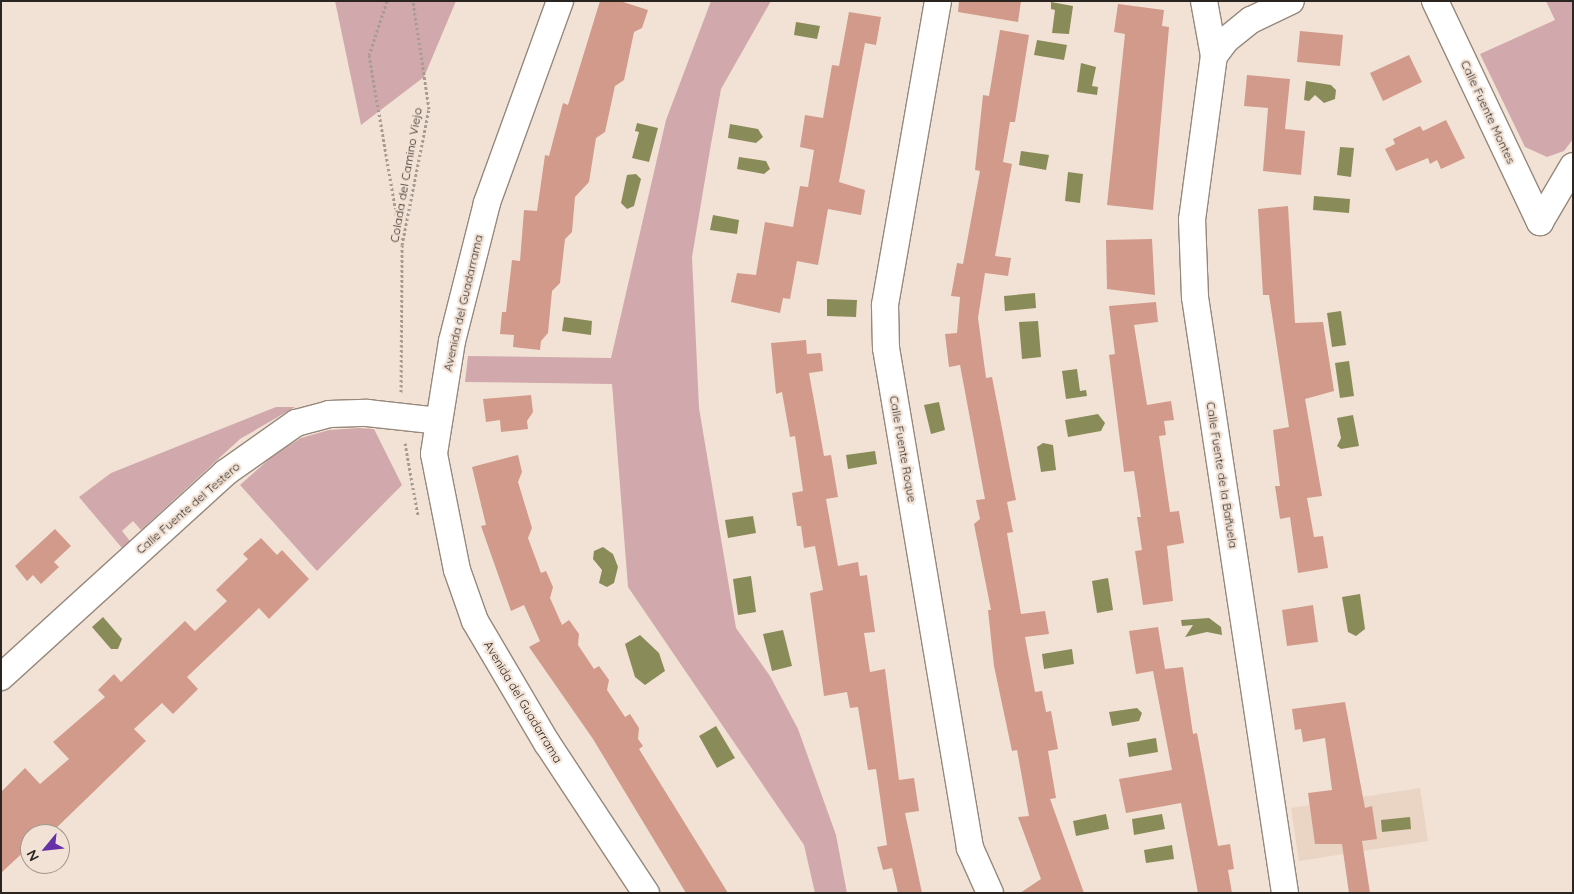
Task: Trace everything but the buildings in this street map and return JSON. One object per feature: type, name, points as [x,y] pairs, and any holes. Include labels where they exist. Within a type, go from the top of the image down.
[{"type":"street","name":"Avenida del Guadarrama","points":[[560,1],[487,203],[452,340],[434,454],[447,528],[475,621],[547,743],[646,893]]},
{"type":"street","name":"Calle Fuente Roque","points":[[938,1],[885,305],[886,348],[970,848],[990,893]]},
{"type":"street","name":"Calle Fuente de la Bañuela","points":[[1204,1],[1214,56],[1192,220],[1195,297],[1285,893]]},
{"type":"street","points":[[1214,56],[1226,40],[1251,20],[1291,1]]},
{"type":"street","name":"Calle Fuente Montes","points":[[1435,1],[1540,222],[1573,166]]},
{"type":"street","name":"Calle Fuente del Testero","points":[[1,677],[225,473],[296,423],[329,414],[401,414],[439,420]]},
{"type":"path","points":[[387,1],[369,55],[402,245]]},
{"type":"path","name":"Colada del Camino Viejo","points":[[401,414],[402,245],[428,110],[413,1]]},
{"type":"shaded area","points":[[335,1],[456,1],[424,77],[361,125]]},
{"type":"shaded area","points":[[711,1],[771,1],[721,89],[711,144],[692,257],[699,408],[736,628],[770,676],[798,729],[836,835],[847,893],[815,893],[804,845],[628,587],[612,384],[465,382],[468,356],[611,358],[666,120]]},
{"type":"shaded area","points":[[1546,1],[1573,1],[1573,139],[1564,151],[1547,157],[1525,147],[1480,54],[1555,20]]},
{"type":"shaded area","points":[[1051,2],[1073,6],[1069,34],[1052,33],[1055,10],[1051,9]]},
{"type":"shaded area","points":[[796,22],[820,26],[817,39],[794,35]]},
{"type":"shaded area","points":[[1037,40],[1067,45],[1064,60],[1034,55]]},
{"type":"shaded area","points":[[1081,63],[1096,67],[1092,86],[1098,87],[1097,95],[1077,92]]},
{"type":"shaded area","points":[[1306,81],[1331,85],[1336,90],[1335,99],[1324,103],[1315,95],[1309,101],[1304,100]]},
{"type":"shaded area","points":[[637,123],[658,128],[649,162],[632,158],[639,132],[635,131]]},
{"type":"shaded area","points":[[730,124],[758,129],[763,137],[756,143],[728,138]]},
{"type":"shaded area","points":[[1340,147],[1354,148],[1351,177],[1337,175]]},
{"type":"shaded area","points":[[1021,151],[1049,155],[1046,170],[1019,165]]},
{"type":"shaded area","points":[[739,157],[766,161],[770,169],[764,174],[737,169]]},
{"type":"shaded area","points":[[1068,172],[1083,174],[1080,203],[1065,201]]},
{"type":"shaded area","points":[[636,174],[641,179],[634,206],[627,209],[621,203],[627,175]]},
{"type":"shaded area","points":[[1314,196],[1350,199],[1349,213],[1313,210]]},
{"type":"shaded area","points":[[713,215],[739,220],[737,234],[710,230]]},
{"type":"shaded area","points":[[1035,293],[1036,308],[1005,311],[1004,296]]},
{"type":"shaded area","points":[[827,299],[857,300],[856,317],[827,316]]},
{"type":"shaded area","points":[[1341,311],[1346,345],[1332,347],[1327,313]]},
{"type":"shaded area","points":[[564,317],[592,321],[591,335],[562,331]]},
{"type":"shaded area","points":[[1038,321],[1041,357],[1022,359],[1019,322]]},
{"type":"shaded area","points":[[1349,361],[1354,396],[1340,398],[1335,363]]},
{"type":"shaded area","points":[[1077,369],[1080,391],[1086,390],[1087,396],[1066,399],[1062,371]]},
{"type":"shaded area","points":[[939,402],[945,430],[931,434],[924,405]]},
{"type":"shaded area","points":[[276,407],[295,407],[240,439],[141,530],[133,521],[122,531],[130,541],[122,548],[79,497],[111,473]]},
{"type":"shaded area","points":[[1098,414],[1105,423],[1101,431],[1068,437],[1065,420]]},
{"type":"shaded area","points":[[1353,415],[1359,446],[1341,449],[1337,446],[1341,438],[1337,418]]},
{"type":"shaded area","points":[[374,429],[402,485],[317,571],[240,485],[275,454],[301,438],[329,430]]},
{"type":"shaded area","points":[[1043,443],[1053,445],[1056,470],[1041,472],[1037,447]]},
{"type":"shaded area","points":[[875,451],[877,464],[848,469],[846,455]]},
{"type":"shaded area","points":[[753,516],[756,533],[728,538],[725,520]]},
{"type":"shaded area","points":[[603,547],[613,554],[618,567],[614,583],[607,587],[599,583],[602,570],[593,559],[594,551]]},
{"type":"shaded area","points":[[751,576],[756,612],[738,615],[733,579]]},
{"type":"shaded area","points":[[1108,578],[1113,610],[1097,613],[1092,581]]},
{"type":"shaded area","points":[[1360,594],[1365,629],[1356,636],[1348,632],[1342,597]]},
{"type":"shaded area","points":[[103,617],[122,639],[118,649],[111,649],[92,627]]},
{"type":"shaded area","points":[[1209,618],[1221,627],[1222,635],[1207,632],[1185,637],[1193,625],[1182,626],[1181,620]]},
{"type":"shaded area","points":[[783,630],[792,666],[772,671],[763,634]]},
{"type":"shaded area","points":[[640,635],[659,653],[665,671],[645,685],[635,677],[625,644]]},
{"type":"shaded area","points":[[1072,649],[1074,664],[1044,669],[1042,654]]},
{"type":"shaded area","points":[[1137,708],[1142,713],[1139,721],[1112,726],[1109,712]]},
{"type":"shaded area","points":[[716,726],[735,758],[717,768],[699,736]]},
{"type":"shaded area","points":[[1156,738],[1158,752],[1129,757],[1127,743]]},
{"type":"shaded area","points":[[1420,788],[1428,841],[1299,861],[1291,808]]},
{"type":"shaded area","points":[[1106,814],[1109,829],[1076,836],[1073,821]]},
{"type":"shaded area","points":[[1162,814],[1165,829],[1134,835],[1132,819]]},
{"type":"shaded area","points":[[1410,817],[1411,829],[1382,832],[1381,820]]},
{"type":"shaded area","points":[[1172,845],[1174,859],[1146,863],[1144,850]]}]
